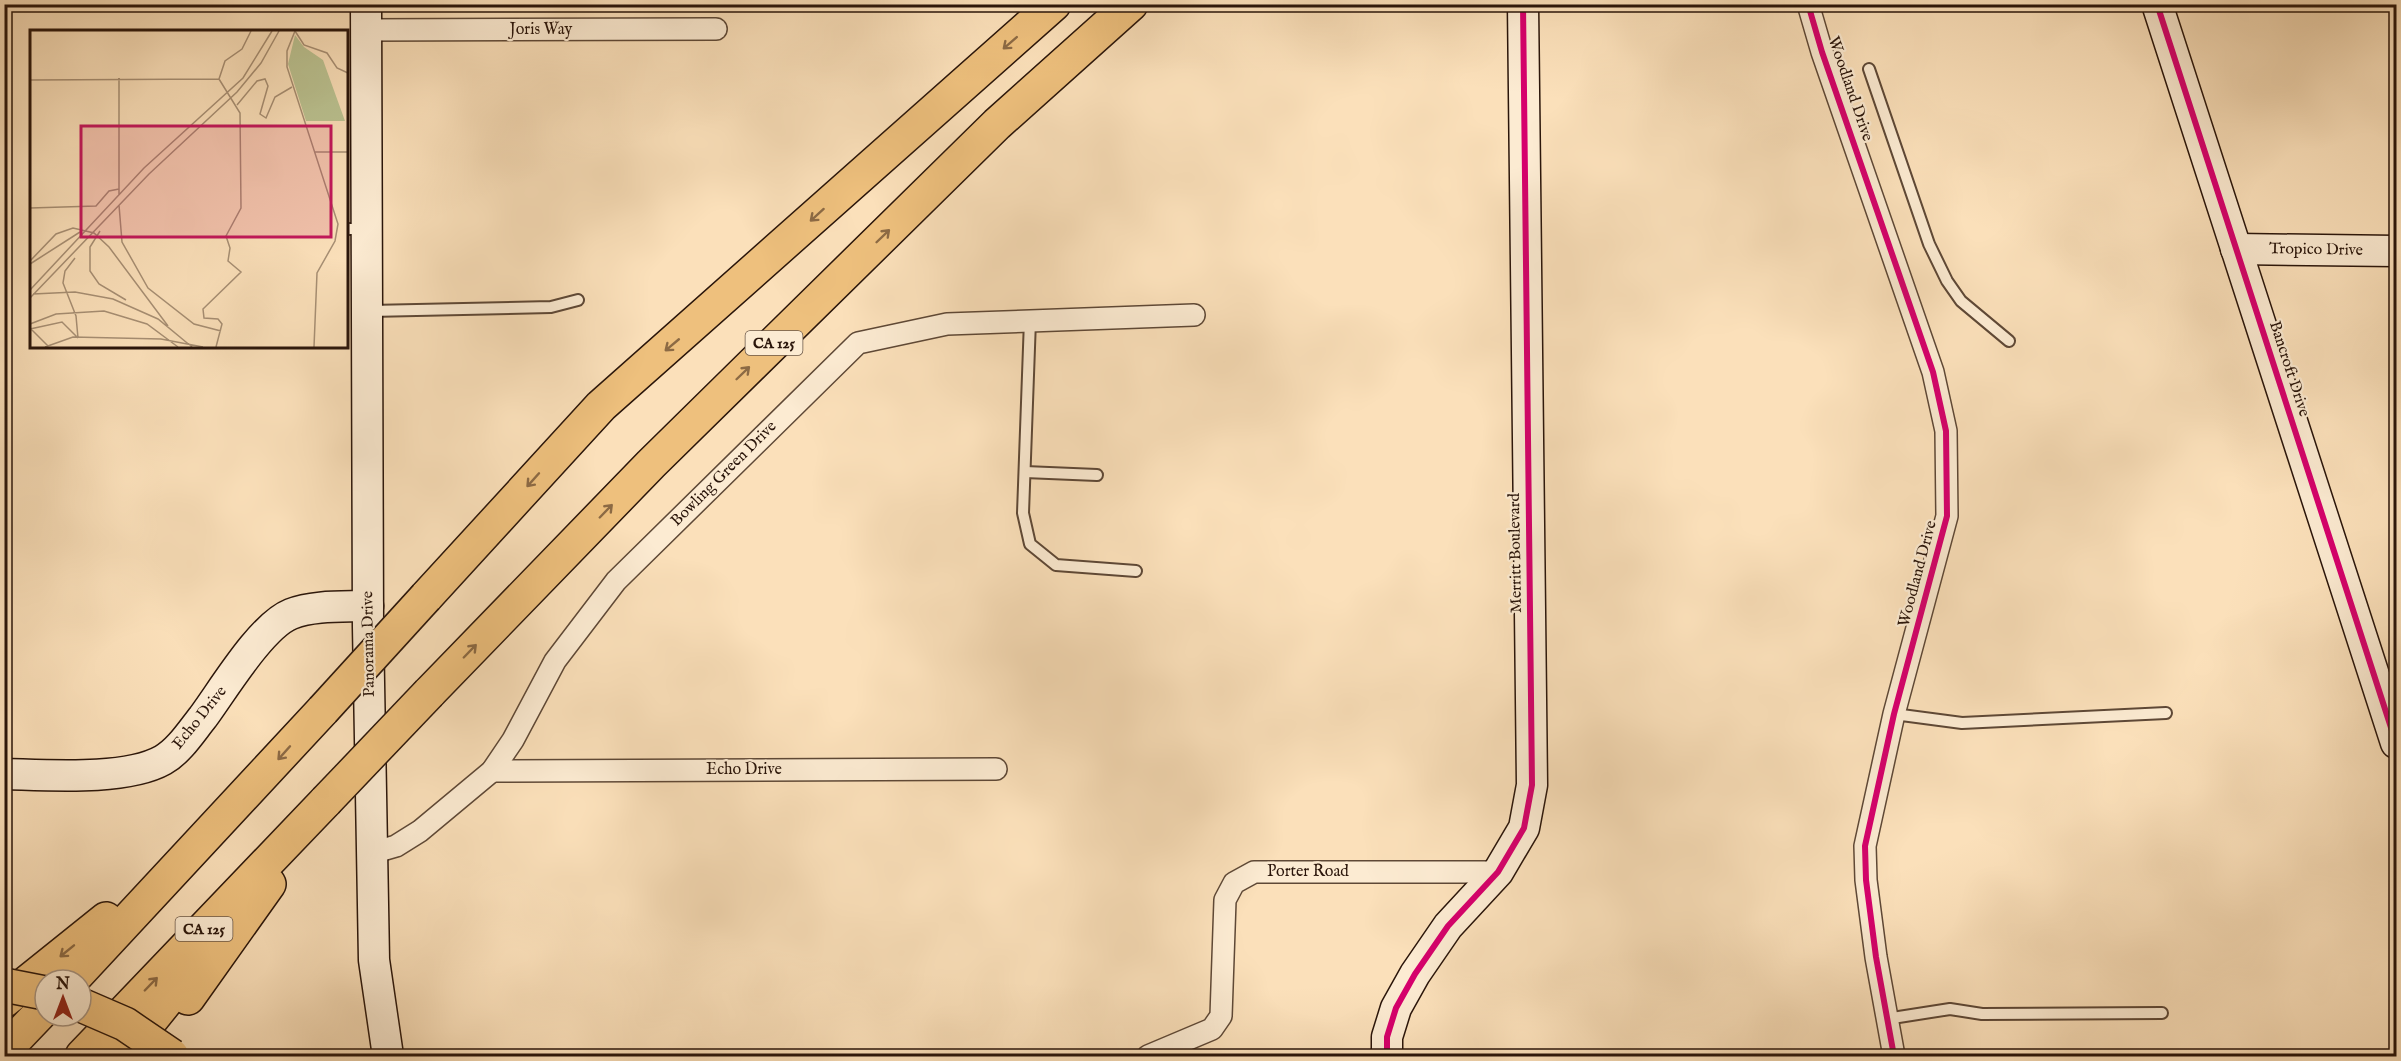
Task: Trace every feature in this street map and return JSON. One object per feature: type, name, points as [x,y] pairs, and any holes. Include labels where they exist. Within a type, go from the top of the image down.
[{"type":"highway","points":[[83,968],[210,834],[601,406],[1054,4]]},
{"type":"highway","name":"CA 125","points":[[82,1056],[651,464],[997,124],[1131,4]]},
{"type":"highway","points":[[122,1056],[326,801]]},
{"type":"highway","points":[[144,1056],[210,970],[326,801]]},
{"type":"highway","points":[[4,1001],[210,834]]},
{"type":"highway","points":[[4,985],[33,991]]},
{"type":"highway","points":[[93,1010],[125,1024],[172,1056]]},
{"type":"highway","points":[[4,1051],[33,1021]]},
{"type":"street","name":"Merritt Boulevard","points":[[1387,1056],[1391,1023],[1415,974],[1448,926],[1498,872],[1524,828],[1532,785],[1523,4]]},
{"type":"street","name":"Woodland Drive","points":[[1808,4],[1822,52],[1933,372],[1946,431],[1947,516],[1894,714],[1865,846],[1866,880],[1886,1019],[1894,1056]]},
{"type":"street","name":"Bancroft Drive","points":[[2157,4],[2397,743]]},
{"type":"street","name":"Joris Way","points":[[366,17],[716,29]]},
{"type":"street","name":"Panorama Drive","points":[[366,17],[356,229],[367,312],[368,606],[374,960],[388,1056]]},
{"type":"street","name":"Tropico Drive","points":[[2236,249],[2397,251]]},
{"type":"street","name":"Bowling Green Drive","points":[[372,853],[396,846],[420,831],[492,771],[513,740],[555,662],[616,581],[858,343],[947,324],[1194,315]]},
{"type":"street","name":"Echo Drive","points":[[4,774],[117,773],[141,769],[164,760],[184,742],[244,660],[274,624],[290,614],[308,609],[368,606]]},
{"type":"street","name":"Echo Drive","points":[[492,771],[996,769]]},
{"type":"street","name":"Porter Road","points":[[1148,1056],[1212,1029],[1221,1016],[1226,900],[1234,883],[1254,872],[1498,872]]},
{"type":"lane","points":[[1869,69],[1929,244],[1947,281],[1961,302],[2009,341]]},
{"type":"lane","points":[[367,312],[551,307],[578,300]]},
{"type":"lane","points":[[1030,320],[1023,513],[1030,544],[1056,565],[1136,571]]},
{"type":"lane","points":[[1025,472],[1097,475]]},
{"type":"lane","points":[[1894,714],[1962,723],[2166,713]]},
{"type":"lane","points":[[1886,1019],[1950,1009],[1982,1014],[2162,1013]]},
{"type":"cycle path","points":[[1387,1056],[1387,1037],[1396,1008],[1415,974],[1448,926],[1498,872],[1524,828],[1532,785],[1523,4]]},
{"type":"cycle path","points":[[1808,4],[1822,52],[1933,372],[1946,431],[1947,516],[1894,714],[1865,846],[1866,880],[1876,957],[1894,1056]]},
{"type":"cycle path","points":[[2157,4],[2396,743]]}]
